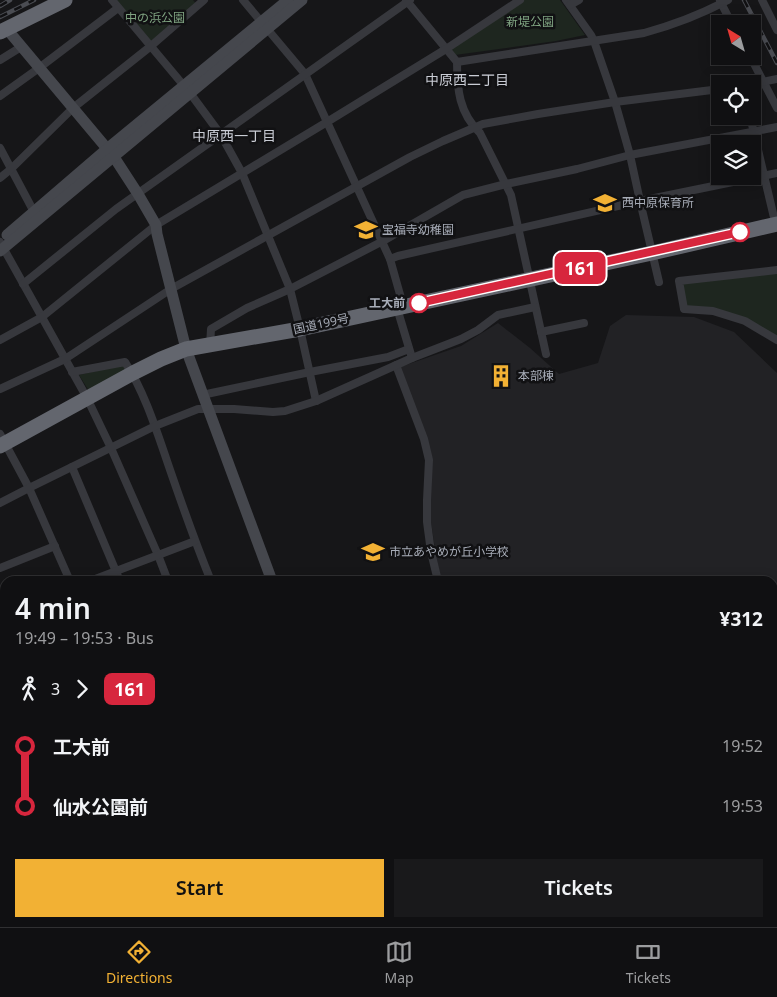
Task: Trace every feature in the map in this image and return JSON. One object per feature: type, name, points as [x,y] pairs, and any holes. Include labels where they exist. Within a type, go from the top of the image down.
[{"type":"highway","points":[[3,30],[65,0]]},
{"type":"highway","name":"国道199号","points":[[2,442],[133,373],[186,349],[300,329],[652,252],[776,227]]},
{"type":"street","points":[[112,0],[187,90],[221,135],[242,173],[290,289],[316,401]]},
{"type":"street","points":[[0,178],[74,108],[151,46],[204,0]]},
{"type":"street","points":[[243,0],[305,74],[390,258],[401,298],[397,308],[412,358]]},
{"type":"street","points":[[264,26],[288,0]]},
{"type":"street","points":[[1,245],[264,26],[302,0]]},
{"type":"street","points":[[0,340],[42,317],[156,225],[446,49],[520,0]]},
{"type":"street","points":[[579,0],[568,3],[594,41],[615,102],[630,155],[658,282]]},
{"type":"street","points":[[762,0],[777,30]]},
{"type":"street","points":[[23,284],[116,209],[408,1],[457,62],[460,100],[466,116],[480,133],[511,195],[546,354]]},
{"type":"street","points":[[457,62],[630,36],[662,28],[724,1],[729,15]]},
{"type":"street","points":[[0,96],[118,8]]},
{"type":"street","points":[[3,30],[21,47],[111,153],[156,225],[186,349],[270,576]]},
{"type":"street","points":[[0,60],[21,47]]},
{"type":"street","points":[[757,65],[770,81],[777,108]]},
{"type":"street","points":[[0,389],[64,359],[171,289],[357,186],[410,157],[474,127],[538,114],[615,102],[711,90]]},
{"type":"street","points":[[752,125],[776,227]]},
{"type":"street","points":[[210,346],[211,329],[247,308],[290,289],[383,240],[463,195],[630,155],[777,127]]},
{"type":"street","points":[[0,148],[34,212]]},
{"type":"street","points":[[1,245],[34,212],[111,153]]},
{"type":"street","points":[[390,258],[640,201],[777,173]]},
{"type":"street","points":[[1,245],[87,398],[111,448],[166,576]]},
{"type":"street","points":[[777,270],[678,281],[684,309],[713,311],[745,321],[777,340]]},
{"type":"street","points":[[0,503],[156,426],[198,409],[279,412],[293,409],[461,339],[478,330],[498,315],[535,308]]},
{"type":"street","points":[[541,332],[584,323]]},
{"type":"street","points":[[202,395],[388,357],[409,349]]},
{"type":"street","points":[[72,372],[126,362],[133,373],[156,426],[208,576]]},
{"type":"street","points":[[396,365],[424,439],[429,460],[426,500],[427,522],[437,576]]},
{"type":"street","points":[[2,442],[29,488],[68,576]]},
{"type":"street","points":[[72,466],[118,576]]},
{"type":"street","points":[[104,576],[195,541]]},
{"type":"street","points":[[0,568],[55,546]]},
{"type":"shaded area","points":[[626,315],[694,317],[734,332],[777,373],[777,576],[439,576],[430,515],[429,446],[400,367],[461,346],[498,323],[559,374],[598,363],[610,326]]},
{"type":"green space","name":"中の浜公園","points":[[115,0],[193,0],[198,6],[151,43]]},
{"type":"green space","name":"新堤公園","points":[[523,0],[560,0],[585,35],[556,41],[455,55],[451,49]]},
{"type":"green space","points":[[777,273],[777,336],[713,311],[684,309],[679,281]]},
{"type":"green space","points":[[123,365],[128,371],[89,391],[79,375]]},
{"type":"railway","points":[[0,6],[10,0]]},
{"type":"railway","points":[[0,17],[34,0]]},
{"type":"railway","points":[[744,0],[777,63]]},
{"type":"bus line","name":"161","points":[[419,303],[740,232]]},
{"type":"place","name":"西中原保育所","points":[[605,203]]},
{"type":"place","name":"宝福寺幼稚園","points":[[366,230]]},
{"type":"place","name":"工大前","points":[[419,303]]},
{"type":"place","name":"本部棟","points":[[501,376]]},
{"type":"place","name":"市立あやめが丘小学校","points":[[373,552]]},
{"type":"district","name":"中原西二丁目","points":[[467,80]]},
{"type":"district","name":"中原西一丁目","points":[[234,136]]}]
